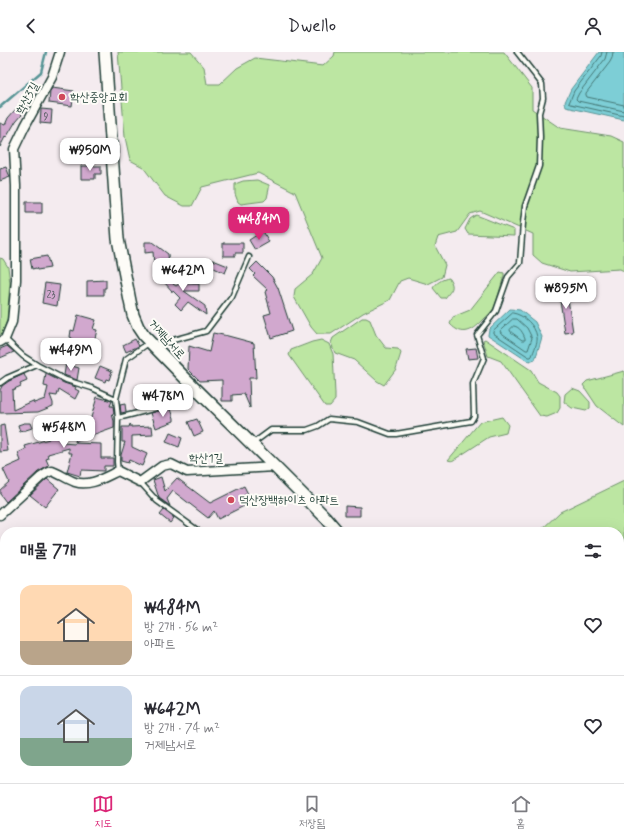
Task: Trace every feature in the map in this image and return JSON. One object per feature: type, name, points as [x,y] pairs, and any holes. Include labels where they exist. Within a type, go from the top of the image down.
[{"type":"main road","name":"거제남서로","points":[[105,52],[118,238],[133,315],[138,327],[151,344],[275,467],[331,527]]},
{"type":"street","name":"학산3길","points":[[3,341],[12,322],[16,280],[16,186],[14,149],[52,77],[60,52]]},
{"type":"street","name":"학산1길","points":[[140,482],[162,466],[171,464],[178,466],[187,472],[275,467]]},
{"type":"street","points":[[0,515],[41,478],[52,471],[75,482],[82,483],[99,481],[118,471],[140,482]]},
{"type":"lane","points":[[252,444],[271,430],[306,430],[318,426],[329,419],[358,422],[390,434],[396,434],[470,421],[474,416],[473,384],[484,358],[477,335],[496,311],[508,277],[520,263],[525,206],[539,166],[540,137],[538,113],[543,98],[542,84],[517,52]]},
{"type":"lane","points":[[118,471],[118,418],[116,399],[126,358],[151,344],[206,331],[232,296],[249,257]]},
{"type":"lane","points":[[3,341],[37,365],[66,380],[92,388],[116,399]]},
{"type":"lane","points":[[0,383],[7,378],[37,365]]},
{"type":"lane","points":[[118,418],[160,407],[193,387]]},
{"type":"lane","points":[[140,482],[157,501],[193,527]]},
{"type":"green space","points":[[118,52],[191,52],[204,67],[207,84],[220,84],[237,68],[255,58],[323,66],[334,56],[335,52],[504,52],[532,88],[532,109],[560,128],[611,136],[624,142],[624,271],[620,269],[570,272],[542,263],[533,255],[533,234],[480,211],[470,214],[457,232],[438,237],[435,246],[445,265],[442,277],[428,284],[408,278],[400,281],[390,300],[363,313],[331,334],[317,334],[311,327],[294,297],[295,289],[313,274],[322,258],[295,192],[258,173],[202,187],[192,206],[184,206],[165,196],[143,167],[130,160],[125,137]]},
{"type":"green space","points":[[257,180],[269,185],[267,198],[264,201],[241,204],[238,202],[235,194],[235,184],[243,181]]},
{"type":"green space","points":[[476,215],[514,230],[514,236],[468,234],[465,229],[470,219]]},
{"type":"green space","points":[[0,258],[3,259],[8,267],[10,283],[7,320],[2,334],[0,335]]},
{"type":"green space","points":[[500,272],[504,273],[504,276],[492,311],[480,323],[468,331],[459,331],[450,324],[453,317],[470,310]]},
{"type":"green space","points":[[449,278],[452,288],[445,298],[441,298],[433,288],[444,279]]},
{"type":"green space","points":[[362,318],[370,320],[376,335],[386,348],[398,349],[401,353],[396,369],[384,385],[377,381],[354,360],[335,353],[331,343],[333,338]]},
{"type":"green space","points":[[485,339],[531,370],[538,382],[557,392],[560,396],[560,408],[557,413],[547,417],[540,416],[501,361],[488,356],[483,340]]},
{"type":"green space","points":[[321,340],[329,344],[333,354],[335,400],[330,406],[325,406],[289,355],[291,350]]},
{"type":"green space","points":[[624,371],[624,427],[597,406],[583,385],[587,381]]},
{"type":"green space","points":[[572,388],[580,391],[590,402],[590,408],[586,411],[572,408],[564,402],[565,394]]},
{"type":"green space","points":[[502,417],[508,425],[506,433],[489,437],[452,461],[448,460],[480,422]]},
{"type":"green space","points":[[624,481],[624,527],[544,527],[560,512]]},
{"type":"water","points":[[599,52],[624,52],[624,120],[566,107],[565,102],[571,89]]},
{"type":"water","points":[[510,309],[520,310],[535,322],[542,337],[535,360],[529,362],[488,335],[489,329]]},
{"type":"building","name":"학산중앙교회","points":[[52,88],[74,91],[72,106],[49,103],[50,91]]},
{"type":"building","points":[[22,102],[28,107],[16,121],[0,147],[0,123],[5,125],[8,118]]},
{"type":"building","points":[[41,109],[52,110],[51,124],[40,123]]},
{"type":"building","points":[[81,166],[101,166],[101,174],[95,174],[95,179],[81,179]]},
{"type":"building","points":[[6,167],[10,177],[0,181],[0,169]]},
{"type":"building","points":[[26,202],[42,202],[42,213],[26,213]]},
{"type":"building","points":[[263,231],[269,242],[255,250],[249,240]]},
{"type":"building","points":[[145,242],[152,242],[168,254],[169,265],[154,265],[153,252],[145,253]]},
{"type":"building","points":[[223,243],[243,243],[243,253],[235,253],[235,256],[223,256]]},
{"type":"building","points":[[47,256],[50,268],[37,270],[36,268],[32,269],[30,259]]},
{"type":"building","points":[[208,258],[228,266],[225,273],[205,264]]},
{"type":"building","points":[[257,262],[272,277],[278,288],[292,331],[271,338],[264,315],[271,313],[265,292],[268,290],[253,276],[255,274],[250,269]]},
{"type":"building","points":[[168,269],[178,274],[173,284],[176,286],[179,284],[199,284],[199,291],[184,291],[205,306],[206,315],[188,302],[181,310],[175,304],[180,298],[163,281]]},
{"type":"building","points":[[106,280],[104,295],[87,295],[87,281]]},
{"type":"building","points":[[45,283],[60,285],[57,306],[42,303]]},
{"type":"building","points":[[566,286],[573,332],[565,333],[558,287]]},
{"type":"building","points":[[78,315],[96,320],[93,329],[97,330],[93,346],[71,340],[71,330],[74,331]]},
{"type":"building","points":[[213,333],[254,343],[256,378],[249,378],[250,408],[244,394],[232,395],[232,401],[222,401],[222,380],[200,381],[188,369],[189,346],[209,352]]},
{"type":"building","points":[[135,339],[139,346],[126,352],[123,345]]},
{"type":"building","points":[[7,346],[14,352],[0,358],[0,349]]},
{"type":"building","points":[[476,348],[478,358],[468,359],[466,349]]},
{"type":"building","points":[[66,363],[79,368],[77,380],[64,375]]},
{"type":"building","points":[[100,366],[112,371],[109,380],[106,379],[105,382],[95,378]]},
{"type":"building","points":[[24,374],[27,381],[20,384],[21,386],[12,390],[13,410],[33,401],[34,403],[45,399],[48,387],[44,386],[46,374],[76,387],[75,389],[79,391],[75,399],[59,389],[57,396],[50,395],[53,406],[38,412],[0,413],[0,390],[2,386]]},
{"type":"building","points":[[157,391],[162,402],[148,406],[144,397]]},
{"type":"building","points":[[97,397],[112,401],[110,406],[113,406],[114,414],[112,414],[114,428],[75,442],[78,429],[59,428],[62,443],[101,444],[101,458],[113,458],[113,466],[104,466],[104,471],[81,470],[80,476],[67,472],[72,453],[69,453],[69,448],[48,454],[49,458],[46,459],[49,466],[38,472],[6,502],[0,494],[0,490],[9,482],[3,469],[21,461],[18,453],[26,449],[25,446],[49,439],[50,423],[55,423],[53,416],[73,417],[90,421]]},
{"type":"building","points":[[125,404],[126,412],[121,413],[120,405]]},
{"type":"building","points":[[165,409],[166,411],[171,409],[174,421],[156,428],[151,413]]},
{"type":"building","points":[[197,419],[203,432],[194,436],[188,422]]},
{"type":"building","points":[[30,423],[32,428],[20,432],[18,425]]},
{"type":"building","points":[[130,424],[131,427],[152,426],[153,435],[132,436],[132,447],[147,454],[142,466],[129,460],[128,463],[121,461],[121,455],[125,442],[122,442],[122,427],[129,427]]},
{"type":"building","points":[[4,425],[8,451],[0,452],[0,426]]},
{"type":"building","points":[[170,433],[182,438],[179,447],[166,442]]},
{"type":"building","name":"덕산장백하이츠 아파트","points":[[161,477],[165,491],[177,478],[210,503],[244,486],[248,494],[244,495],[248,504],[218,519],[214,511],[208,518],[173,491],[167,499],[170,506],[159,498],[153,480]]},
{"type":"building","points":[[47,479],[59,489],[45,507],[30,495]]},
{"type":"building","points":[[345,506],[360,507],[360,516],[345,516]]},
{"type":"building","points":[[164,510],[174,518],[170,523],[160,515]]},
{"type":"waterway","points":[[0,107],[41,72],[46,52]]},
{"type":"place","name":"학산중앙교회","points":[[62,97]]},
{"type":"place","name":"덕산장백하이츠 아파트","points":[[231,500]]}]
